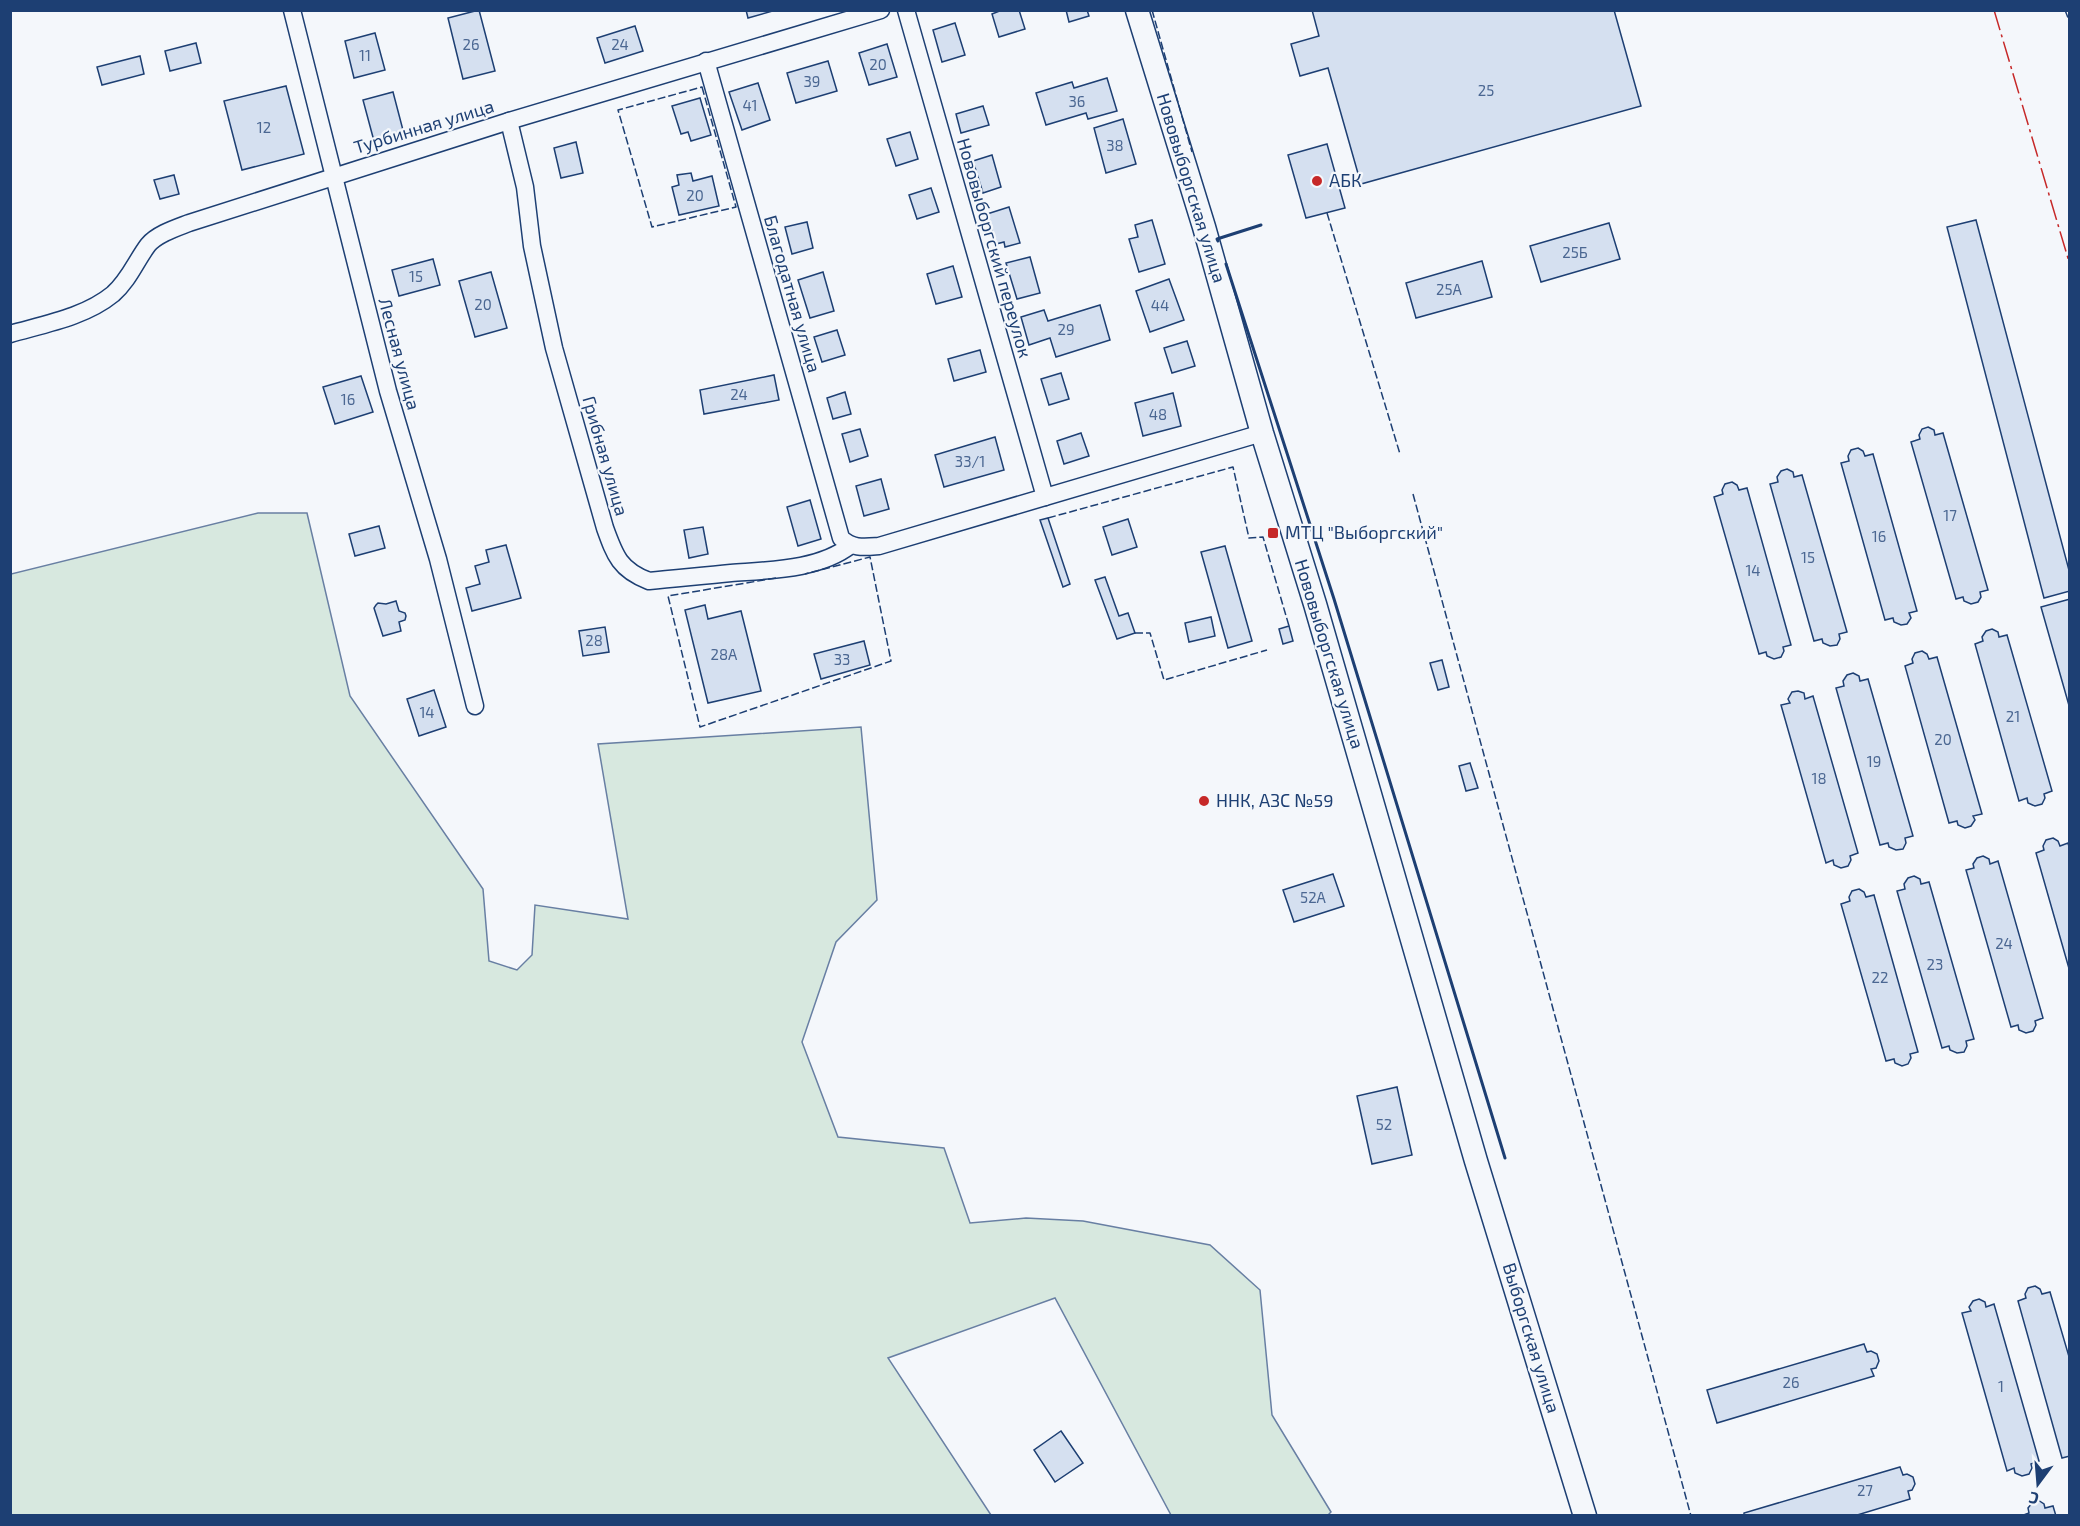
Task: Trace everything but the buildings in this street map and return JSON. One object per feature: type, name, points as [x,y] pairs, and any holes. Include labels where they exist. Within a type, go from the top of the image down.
[{"type":"street","name":"Лесная улица","points":[[292,10],[388,390],[438,559],[475,706]]},
{"type":"street","name":"Турбинная улица","points":[[10,334],[82,313],[113,294],[131,273],[150,243],[168,232],[214,214],[509,121],[881,10]]},
{"type":"street","name":"Нововыборгский переулок","points":[[906,10],[1045,497]]},
{"type":"street","name":"Нововыборгская улица","points":[[1137,10],[1204,227],[1262,433],[1318,614],[1476,1161]]},
{"type":"street","name":"Благодатная улица","points":[[706,61],[846,542]]},
{"type":"street","name":"Грибная улица","points":[[509,121],[525,186],[532,246],[554,348],[605,528],[620,562],[632,575],[649,580],[770,570],[827,559],[846,542]]},
{"type":"street","points":[[846,542],[862,548],[879,546],[1262,433]]},
{"type":"street","name":"Выборгская улица","points":[[1476,1161],[1585,1515]]},
{"type":"shaded area","points":[[258,513],[307,513],[350,696],[483,889],[489,961],[517,970],[532,955],[535,905],[628,919],[598,744],[861,727],[877,900],[836,942],[802,1042],[838,1137],[944,1148],[970,1223],[1026,1218],[1083,1221],[1210,1245],[1260,1290],[1272,1415],[1331,1512],[1328,1515],[1171,1515],[1055,1298],[888,1358],[991,1515],[11,1515],[11,574]]},
{"type":"fence","points":[[1152,10],[1192,152]]},
{"type":"fence","points":[[2065,10],[2070,23]]},
{"type":"fence","points":[[702,87],[736,207],[652,227],[618,110],[702,87]]},
{"type":"fence","points":[[1327,213],[1400,454]]},
{"type":"fence","points":[[1048,518],[1233,467],[1249,538],[1263,537],[1289,626]]},
{"type":"fence","points":[[1413,494],[1691,1516]]},
{"type":"fence","points":[[776,578],[668,596],[700,727],[891,661],[870,557],[805,574]]},
{"type":"fence","points":[[1135,633],[1150,633],[1164,680],[1267,650]]},
{"type":"wall","points":[[1218,241],[1217,239],[1261,225]]},
{"type":"wall","points":[[1226,264],[1334,599],[1505,1158]]},
{"type":"power","points":[[1994,10],[2070,265]]},
{"type":"place","name":"АБК","points":[[1317,181]]},
{"type":"place","name":"МТЦ \"Выборгский\"","points":[[1273,533]]},
{"type":"place","name":"ННК, АЗС №59","points":[[1204,801]]}]
